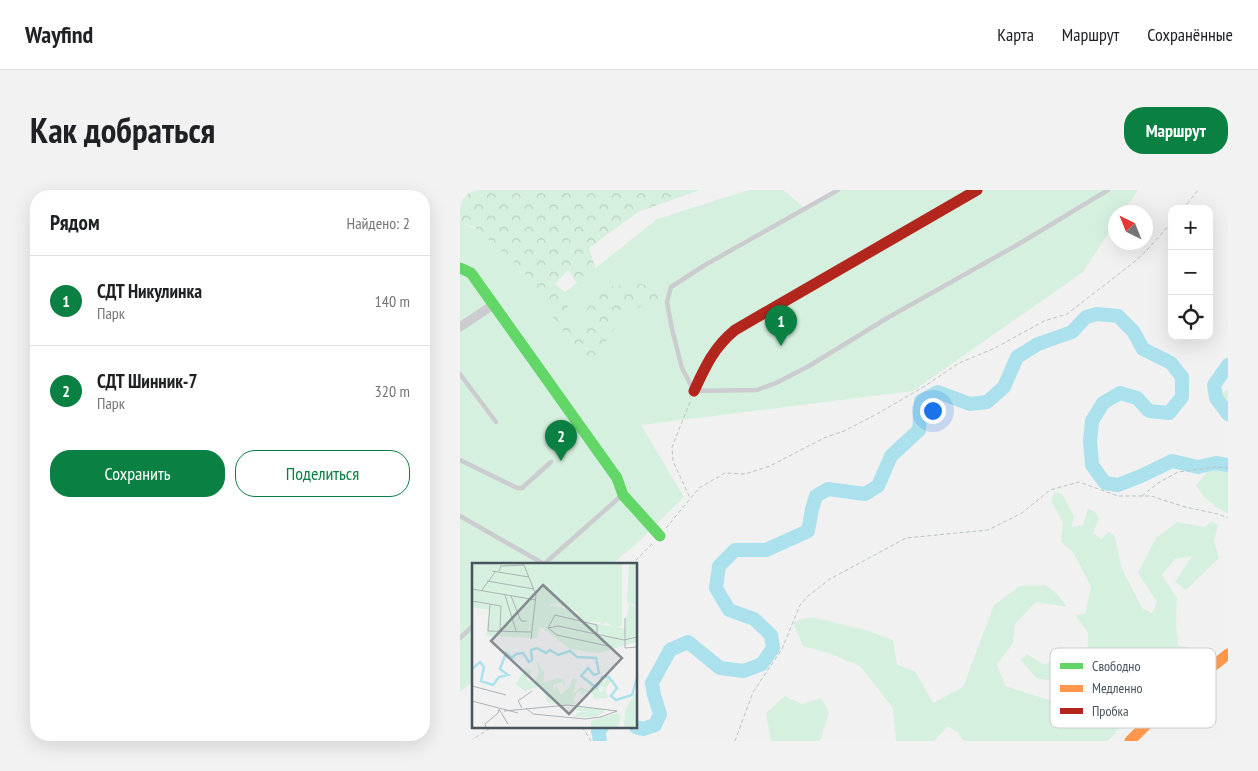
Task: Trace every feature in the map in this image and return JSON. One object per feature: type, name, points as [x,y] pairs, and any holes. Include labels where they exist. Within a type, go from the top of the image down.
[{"type":"street","points":[[694,391],[712,352],[721,340],[728,335],[977,190]]},
{"type":"street","points":[[460,268],[471,273],[617,478],[623,494],[660,536]]},
{"type":"street","points":[[460,327],[493,305]]},
{"type":"street","points":[[1216,664],[1228,654]]},
{"type":"street","points":[[1130,741],[1143,728]]},
{"type":"lane","points":[[838,190],[705,266],[671,288],[667,302],[672,329],[682,368],[694,391],[757,390],[776,383],[809,366],[1108,190]]},
{"type":"lane","points":[[460,374],[496,422]]},
{"type":"lane","points":[[460,460],[517,488],[522,488],[551,462]]},
{"type":"lane","points":[[545,563],[623,494]]},
{"type":"lane","points":[[460,516],[542,563]]},
{"type":"lane","points":[[460,638],[472,628]]},
{"type":"path","points":[[1186,205],[1198,190]]},
{"type":"path","points":[[633,563],[660,536],[699,488],[725,473],[745,474],[778,463],[824,438],[844,431],[877,414],[925,386],[959,363],[995,348],[1044,321],[1067,314],[1133,263],[1168,226]]},
{"type":"path","points":[[691,498],[672,461],[672,447],[694,391]]},
{"type":"path","points":[[1141,496],[1178,472],[1216,467],[1228,468]]},
{"type":"path","points":[[735,741],[753,692],[782,649],[800,604],[830,579],[906,538],[988,530],[1022,513],[1050,490],[1079,482],[1118,496],[1158,498],[1184,508],[1218,514],[1228,518]]},
{"type":"path","points":[[470,741],[490,728]]},
{"type":"path","points":[[583,728],[591,741]]},
{"type":"green space","points":[[460,190],[700,190],[638,212],[589,248],[599,279],[578,284],[568,270],[555,284],[571,297],[567,310],[578,331],[591,321],[583,297],[613,286],[643,284],[662,298],[636,309],[619,323],[603,345],[591,370],[539,298],[530,279],[510,258],[474,227],[460,222]]},
{"type":"green space","points":[[749,190],[784,190],[806,210],[837,190],[1138,190],[1128,205],[1108,205],[1108,234],[1083,272],[913,391],[641,425],[684,497],[635,545],[613,563],[472,563],[472,683],[460,692],[460,222],[494,237],[554,301],[657,219]]},
{"type":"green space","points":[[1228,390],[1228,414],[1216,398]]},
{"type":"green space","points":[[1216,463],[1228,465],[1228,514],[1209,501],[1196,485]]},
{"type":"green space","points":[[1055,492],[1062,494],[1074,516],[1072,527],[1083,525],[1088,508],[1096,513],[1099,519],[1093,533],[1101,539],[1109,532],[1115,537],[1122,569],[1142,608],[1152,613],[1157,602],[1138,573],[1156,538],[1177,522],[1205,527],[1212,521],[1218,525],[1214,541],[1219,558],[1186,590],[1175,582],[1192,556],[1175,559],[1162,575],[1177,598],[1178,646],[1191,648],[1088,648],[1088,633],[1075,615],[1085,614],[1091,587],[1073,552],[1061,542],[1063,522],[1051,501]]},
{"type":"green space","points":[[1046,585],[1058,595],[1067,607],[1036,602],[1015,624],[1013,643],[997,664],[1005,686],[1050,700],[1050,728],[1119,728],[1108,741],[964,741],[957,732],[948,726],[934,741],[896,741],[893,708],[860,666],[831,654],[803,646],[793,622],[812,617],[869,631],[893,640],[897,665],[915,671],[933,703],[963,687],[994,605],[1020,586]]},
{"type":"green space","points":[[1027,654],[1043,664],[1050,663],[1050,681],[1036,678],[1021,660]]},
{"type":"green space","points":[[785,696],[802,704],[821,698],[829,712],[820,741],[771,741],[766,713]]},
{"type":"waterway","points":[[638,728],[643,729],[655,725],[660,714],[652,683],[670,650],[688,642],[720,668],[744,671],[762,664],[773,648],[771,635],[754,619],[729,610],[716,588],[719,566],[735,550],[766,550],[808,531],[816,496],[828,489],[865,494],[878,486],[891,456],[919,430],[921,401],[938,392],[970,404],[987,402],[1004,387],[1017,357],[1038,344],[1072,332],[1086,317],[1097,314],[1118,316],[1133,331],[1143,349],[1171,363],[1182,377],[1182,397],[1169,413],[1149,411],[1137,398],[1120,393],[1103,403],[1092,421],[1090,441],[1092,465],[1105,483],[1118,485],[1172,461],[1198,467],[1216,463],[1228,465]]},
{"type":"waterway","points":[[1228,365],[1214,385],[1216,398],[1228,414]]},
{"type":"waterway","points":[[600,741],[598,731],[601,728]]},
{"type":"traffic: fast","points":[[460,268],[471,273],[617,478],[623,495],[660,536]]},
{"type":"traffic: slow","points":[[1216,664],[1228,654]]},
{"type":"traffic: slow","points":[[1130,741],[1143,728]]},
{"type":"traffic: jam","points":[[694,391],[716,350],[735,330],[977,190]]},
{"type":"place","name":"СДТ Никулинка","points":[[781,346]]},
{"type":"place","name":"СДТ Шинник-7","points":[[561,461]]}]
